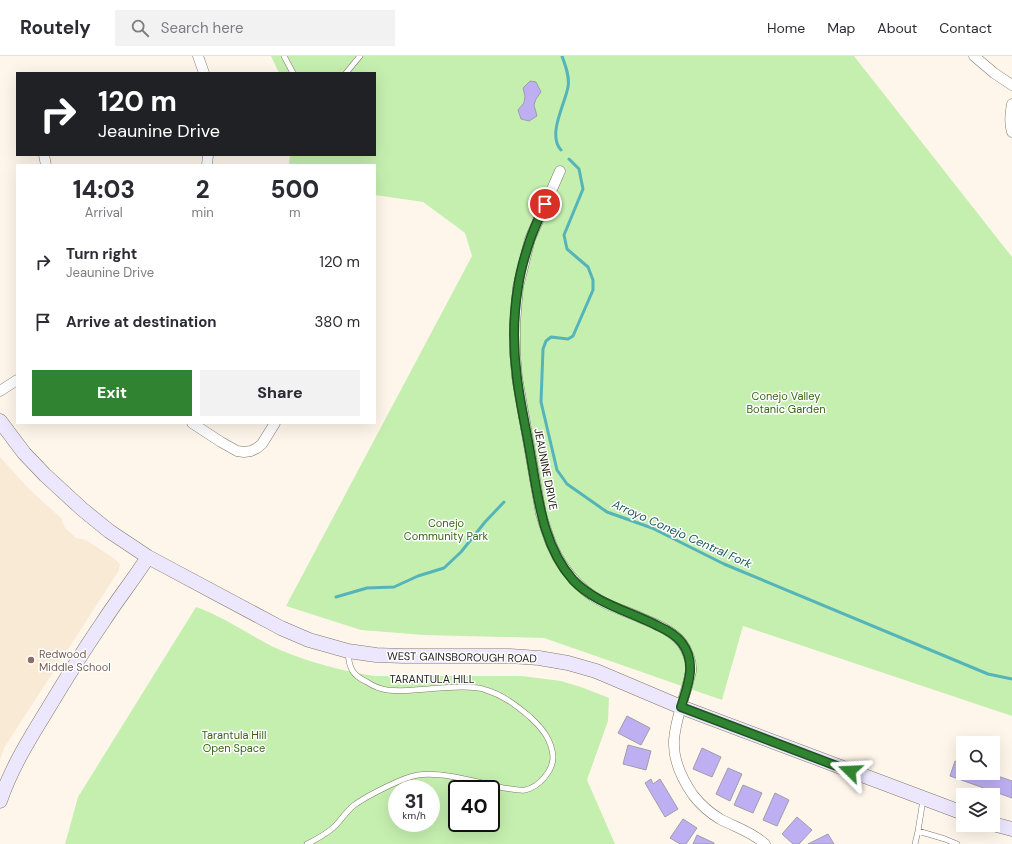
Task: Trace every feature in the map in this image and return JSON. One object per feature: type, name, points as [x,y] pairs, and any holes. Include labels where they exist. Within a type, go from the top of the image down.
[{"type":"street","points":[[198,56],[204,72]]},
{"type":"street","points":[[974,56],[1012,86]]},
{"type":"street","points":[[1012,104],[1010,118],[1012,132]]},
{"type":"street","name":"JEAUNINE DRIVE","points":[[560,171],[530,239],[518,287],[515,323],[517,377],[541,514],[553,550],[573,580],[587,592],[602,601],[651,622],[672,633],[682,643],[689,658],[691,670],[676,724],[674,743],[676,759],[683,779],[705,809],[720,819],[743,829],[765,844]]},
{"type":"street","points":[[0,391],[16,381]]},
{"type":"street","name":"WEST GAINSBOROUGH ROAD","points":[[0,421],[24,453],[62,493],[109,531],[148,557],[281,628],[309,640],[348,651],[376,655],[510,656],[540,658],[568,663],[596,672],[681,707],[956,810]]},
{"type":"street","points":[[194,424],[226,445],[237,451],[244,452],[251,451],[262,444],[274,424]]},
{"type":"street","points":[[0,801],[6,783],[23,749],[60,688],[103,621],[148,557]]},
{"type":"street","points":[[1000,826],[1012,829]]},
{"type":"lane","points":[[284,56],[292,72]]},
{"type":"lane","points":[[347,72],[360,56]]},
{"type":"lane","name":"TARANTULA HILL","points":[[307,844],[323,836],[353,806],[408,777],[430,774],[525,790],[534,787],[542,781],[553,760],[550,740],[545,733],[534,721],[505,698],[486,689],[472,688],[456,687],[400,691],[387,690],[369,683],[354,674],[348,661],[348,651]]},
{"type":"lane","points":[[915,844],[923,798]]},
{"type":"lane","points":[[918,831],[957,844]]},
{"type":"shaded area","name":"Redwood Middle School","points":[[0,457],[30,490],[61,518],[65,528],[76,538],[86,540],[116,560],[120,565],[118,572],[4,748],[0,760]]},
{"type":"green space","name":"Conejo Valley Botanic Garden","points":[[271,56],[854,56],[1012,257],[1012,716],[743,626],[722,700],[544,638],[424,635],[361,630],[286,606],[472,256],[465,233],[423,202],[376,195],[376,164],[289,164],[290,156],[376,156],[376,72],[279,72]]},
{"type":"green space","name":"Tarantula Hill Open Space","points":[[196,607],[227,621],[289,654],[325,666],[350,672],[375,676],[522,676],[561,681],[609,698],[608,721],[587,780],[615,844],[65,844],[78,797]]},
{"type":"building","points":[[530,81],[536,82],[541,92],[534,105],[537,116],[529,121],[521,119],[518,110],[524,103],[525,96],[523,88]]},
{"type":"building","points":[[627,716],[650,728],[641,745],[618,733]]},
{"type":"building","points":[[628,745],[651,751],[646,770],[623,764]]},
{"type":"building","points":[[702,748],[721,757],[712,777],[693,769]]},
{"type":"building","points":[[955,761],[956,778],[950,776]]},
{"type":"building","points":[[728,768],[742,774],[730,801],[716,794]]},
{"type":"building","points":[[1000,777],[1012,781],[1012,798],[1000,794],[1000,788],[984,788],[961,780],[1000,780]]},
{"type":"building","points":[[651,779],[653,784],[660,779],[678,809],[665,817],[645,783]]},
{"type":"building","points":[[743,785],[762,793],[753,813],[734,805]]},
{"type":"building","points":[[775,793],[789,800],[777,826],[763,820]]},
{"type":"building","points":[[797,817],[812,830],[799,844],[793,844],[782,834]]},
{"type":"building","points":[[683,819],[697,828],[686,844],[680,844],[670,838]]},
{"type":"building","points":[[828,834],[834,844],[808,844]]},
{"type":"building","points":[[697,835],[714,843],[714,844],[693,844]]},
{"type":"waterway","name":"Arroyo Conejo Central Fork","points":[[561,150],[557,144],[556,128],[568,87],[567,71],[562,56]]},
{"type":"waterway","name":"Arroyo Conejo Central Fork","points":[[569,159],[579,169],[583,189],[564,235],[567,249],[588,267],[593,280],[593,290],[573,336],[568,339],[551,337],[546,341],[543,349],[541,402],[557,470],[567,484],[607,512],[652,528],[724,564],[988,674],[1012,679]]},
{"type":"waterway","points":[[336,597],[367,588],[394,587],[418,576],[444,568],[461,552],[485,522],[504,502]]},
{"type":"place","name":"Redwood Middle School","points":[[31,660]]},
{"type":"route","points":[[545,204],[530,239],[518,287],[515,323],[515,353],[519,392],[541,514],[553,550],[573,580],[587,592],[602,601],[651,622],[672,633],[682,643],[689,658],[691,670],[681,707],[850,771]]},
{"type":"park label","name":"Conejo Community Park","points":[[446,529]]}]
